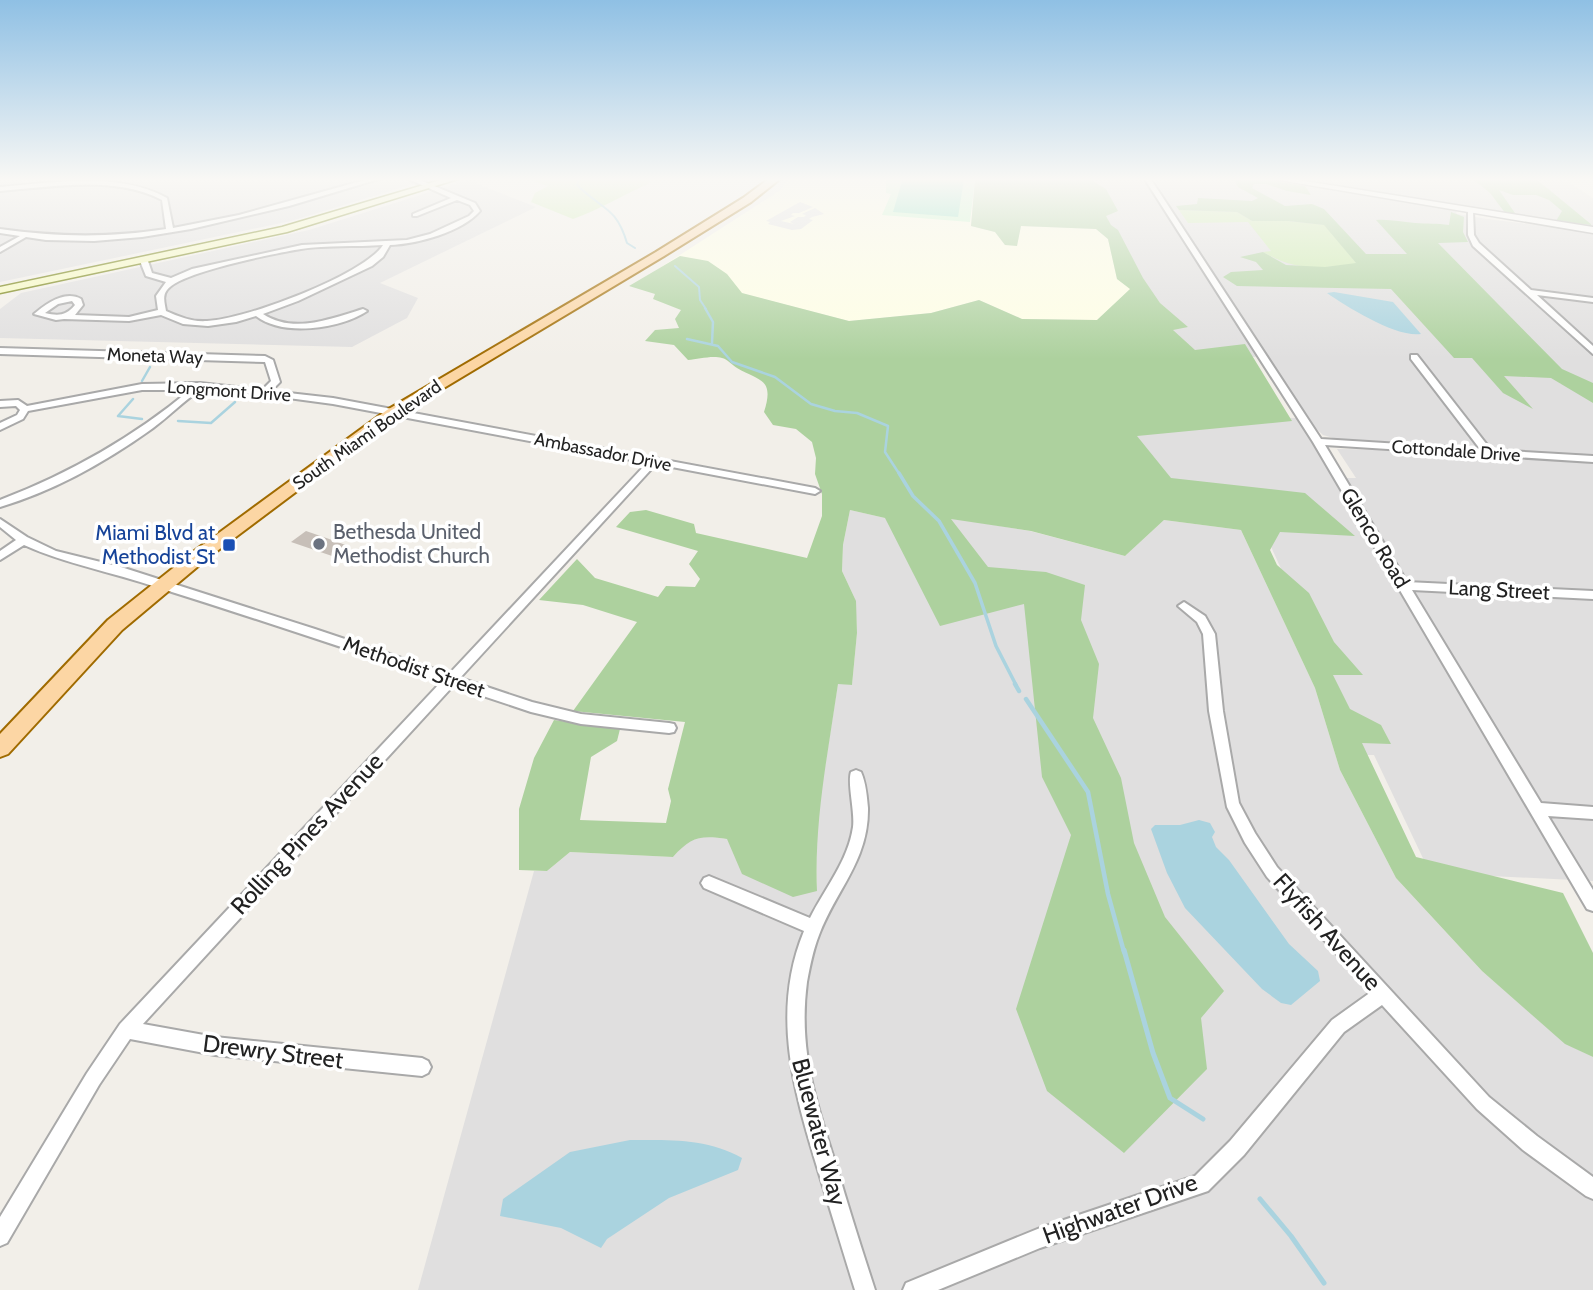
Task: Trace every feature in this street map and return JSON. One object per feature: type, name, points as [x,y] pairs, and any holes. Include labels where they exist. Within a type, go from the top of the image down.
[{"type":"main road","points":[[0,290],[245,238]]},
{"type":"main road","name":"South Miami Boulevard","points":[[0,748],[115,625],[162,586],[392,413],[685,238]]},
{"type":"street","points":[[0,250],[21,238]]},
{"type":"street","points":[[48,238],[100,238]]},
{"type":"street","points":[[162,312],[160,296],[171,281],[205,268],[302,247],[387,244],[423,238]]},
{"type":"street","name":"Glenco Road","points":[[1186,238],[1318,442],[1593,904]]},
{"type":"street","points":[[1473,238],[1593,351]]},
{"type":"street","points":[[67,317],[129,319],[162,312],[177,320],[234,321],[259,315],[369,264],[380,255],[387,244]]},
{"type":"street","points":[[144,261],[149,274],[171,281]]},
{"type":"street","points":[[1528,292],[1593,300]]},
{"type":"street","points":[[259,315],[272,323],[317,325],[340,321],[363,311]]},
{"type":"street","name":"Moneta Way","points":[[0,351],[265,359],[270,360],[276,382],[262,394]]},
{"type":"street","points":[[1414,357],[1489,454]]},
{"type":"street","points":[[0,505],[100,460],[156,424],[200,386]]},
{"type":"street","name":"Longmont Drive","points":[[25,408],[142,387],[200,386],[333,401],[392,413]]},
{"type":"street","points":[[0,404],[18,403],[25,408],[20,417],[0,426]]},
{"type":"street","name":"Ambassador Drive","points":[[392,413],[815,491]]},
{"type":"street","name":"Cottondale Drive","points":[[1318,442],[1593,459]]},
{"type":"street","name":"Rolling Pines Avenue","points":[[0,1236],[86,1089],[126,1030],[653,462]]},
{"type":"street","name":"Methodist Street","points":[[0,522],[23,540],[53,554],[117,570],[554,713],[608,723],[669,728]]},
{"type":"street","points":[[0,555],[23,540]]},
{"type":"street","name":"Lang Street","points":[[1404,586],[1593,596]]},
{"type":"street","name":"Flyfish Avenue","points":[[1184,606],[1201,619],[1209,634],[1225,775],[1231,803],[1272,872],[1483,1103],[1530,1143],[1593,1189]]},
{"type":"street","name":"Bluewater Way","points":[[856,776],[862,813],[859,842],[849,866],[814,927],[798,990],[795,1040],[799,1076],[865,1290]]},
{"type":"street","points":[[1538,809],[1593,813]]},
{"type":"street","points":[[709,883],[814,927]]},
{"type":"street","name":"Highwater Drive","points":[[913,1290],[1040,1237],[1201,1184],[1237,1148],[1338,1026],[1382,993]]},
{"type":"street","name":"Drewry Street","points":[[126,1030],[215,1046],[422,1068]]},
{"type":"shaded area","points":[[0,238],[209,238],[0,282]]},
{"type":"shaded area","points":[[272,238],[472,238],[380,283],[418,298],[407,318],[352,347],[0,338],[0,309],[21,293]]},
{"type":"shaded area","points":[[706,238],[1000,238],[1005,245],[1017,245],[1018,238],[1107,238],[1117,279],[1131,289],[1097,320],[1022,319],[979,300],[931,313],[849,321],[655,271]]},
{"type":"shaded area","points":[[1107,238],[1593,238],[1593,881],[1430,873],[1374,755],[1366,755],[1252,505],[1144,502],[1113,414],[1297,418],[1333,478],[1356,478],[1337,449],[1404,450],[1398,442],[1337,439],[1323,435],[1311,424],[1268,357],[1169,356]],"holes":[[[1411,255],[1575,384],[1561,384],[1552,376],[1477,355]]]},
{"type":"shaded area","points":[[850,510],[885,518],[951,518],[1030,531],[1125,556],[1164,520],[1241,530],[1315,688],[1340,770],[1396,878],[1482,971],[1565,1043],[1593,1057],[1593,1290],[418,1290],[534,871],[547,871],[570,852],[673,857],[686,842],[706,836],[727,839],[817,891],[819,805],[838,683],[852,685],[857,633],[855,599],[842,571],[843,545]]},
{"type":"green space","points":[[1000,238],[1019,238],[1017,246],[1005,245]]},
{"type":"green space","points":[[1122,238],[1143,278],[1160,303],[1188,327],[1173,330],[1195,350],[1245,344],[1292,421],[1137,436],[1171,478],[1305,493],[1355,536],[1280,532],[1270,550],[1277,565],[1309,593],[1334,642],[1363,675],[1333,675],[1350,709],[1381,725],[1391,744],[1362,743],[1416,857],[1563,893],[1593,953],[1593,1057],[1565,1044],[1482,971],[1396,878],[1340,770],[1315,688],[1241,530],[1164,520],[1125,556],[1031,531],[951,519],[988,567],[1046,572],[1085,585],[1081,620],[1099,664],[1093,718],[1121,778],[1134,843],[1165,917],[1224,991],[1201,1018],[1207,1069],[1124,1153],[1047,1091],[1016,1009],[1071,835],[1042,777],[1024,604],[940,626],[885,518],[850,510],[843,545],[842,571],[856,601],[857,633],[852,685],[838,684],[826,761],[818,839],[817,891],[793,897],[742,874],[727,839],[718,838],[691,841],[673,857],[570,852],[547,871],[519,870],[519,809],[534,758],[554,720],[620,729],[617,741],[591,757],[580,820],[666,823],[671,801],[668,789],[685,722],[573,711],[637,622],[583,605],[539,600],[577,559],[595,578],[658,597],[666,586],[695,587],[700,579],[689,564],[698,551],[616,527],[630,512],[646,510],[694,524],[696,533],[807,558],[822,516],[822,494],[815,474],[816,458],[812,442],[796,429],[773,425],[764,412],[768,393],[763,382],[724,359],[710,357],[688,360],[674,345],[645,341],[655,330],[679,328],[675,319],[681,310],[653,299],[655,294],[629,286],[680,256],[708,261],[727,274],[742,293],[849,321],[931,313],[979,300],[1022,319],[1097,320],[1130,289],[1117,279],[1108,239]]},
{"type":"green space","points":[[1261,238],[1336,238],[1357,264],[1298,266],[1263,252],[1271,251]]},
{"type":"green space","points":[[1335,238],[1351,238],[1366,254],[1407,254],[1393,238],[1466,238],[1468,242],[1438,243],[1562,369],[1593,383],[1593,403],[1551,378],[1504,376],[1533,409],[1503,393],[1472,358],[1454,358],[1391,289],[1237,286],[1223,277],[1231,272],[1263,270],[1256,262],[1240,257],[1263,252],[1286,265],[1325,267],[1356,263]]},
{"type":"water","points":[[1327,293],[1393,302],[1421,334],[1399,331],[1372,320]]},
{"type":"water","points":[[1199,820],[1210,823],[1215,832],[1212,837],[1216,847],[1229,860],[1289,944],[1318,971],[1320,981],[1291,1005],[1281,1003],[1262,989],[1185,908],[1167,873],[1151,829],[1155,825],[1180,825]]},
{"type":"water","points":[[630,1140],[673,1140],[701,1144],[729,1151],[742,1158],[738,1170],[669,1198],[607,1239],[601,1248],[561,1228],[500,1216],[503,1199],[570,1152]]},
{"type":"building","name":"Bethesda United Methodist Church","points":[[306,531],[348,546],[335,557],[291,542]]},
{"type":"waterway","points":[[625,238],[627,243],[635,248]]},
{"type":"waterway","points":[[675,266],[699,287],[700,300],[706,309]]},
{"type":"waterway","points":[[705,308],[713,322],[712,343]]},
{"type":"waterway","points":[[687,339],[718,346],[732,362],[775,377],[811,404],[835,411],[857,413],[888,426],[885,452],[900,475]]},
{"type":"waterway","points":[[142,381],[150,367]]},
{"type":"waterway","points":[[133,399],[118,416],[142,419]]},
{"type":"waterway","points":[[178,421],[211,423],[235,402]]},
{"type":"waterway","points":[[899,473],[913,496],[939,521],[975,583],[996,646],[1016,685]]},
{"type":"waterway","points":[[1015,684],[1019,691]]},
{"type":"waterway","points":[[1026,699],[1088,792],[1108,894],[1124,952]]},
{"type":"waterway","points":[[1124,950],[1153,1053],[1170,1098],[1203,1119]]},
{"type":"waterway","points":[[1260,1199],[1291,1236],[1324,1283]]},
{"type":"place","name":"Bethesda United Methodist Church","points":[[319,544]]},
{"type":"place","name":"Miami Blvd at Methodist St","points":[[229,545]]}]
